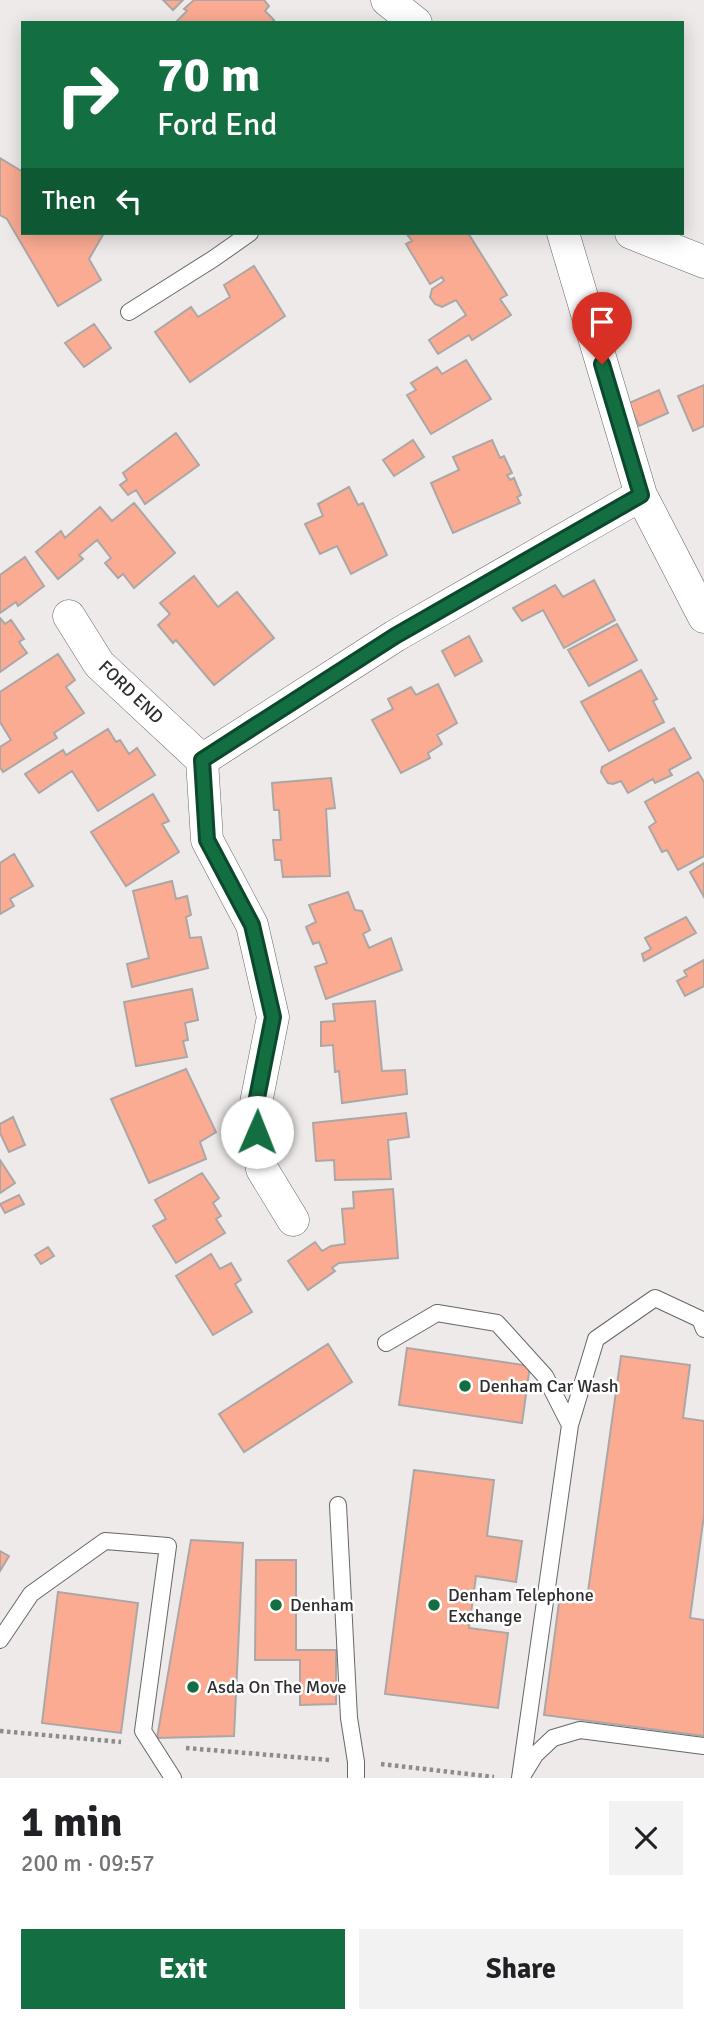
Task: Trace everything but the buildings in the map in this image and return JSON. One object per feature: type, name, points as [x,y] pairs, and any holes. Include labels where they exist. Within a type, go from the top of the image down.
[{"type":"street","points":[[387,0],[413,21]]},
{"type":"street","points":[[564,235],[641,495],[704,617]]},
{"type":"street","points":[[636,235],[704,262]]},
{"type":"street","points":[[293,1220],[262,1169],[254,1113],[273,1017],[252,925],[207,840],[202,760],[395,636],[641,495]]},
{"type":"street","name":"FORD END","points":[[69,616],[99,664],[202,760]]},
{"type":"lane","points":[[129,312],[247,235]]},
{"type":"lane","points":[[521,1778],[570,1425],[596,1339],[655,1298],[699,1319],[704,1329]]},
{"type":"lane","points":[[386,1343],[437,1313],[497,1324],[545,1376],[570,1425]]},
{"type":"lane","points":[[338,1505],[349,1718],[356,1770]]},
{"type":"lane","points":[[0,1640],[31,1594],[105,1541],[168,1546],[143,1731],[173,1778]]},
{"type":"lane","points":[[521,1778],[535,1755],[553,1738],[580,1730],[704,1746]]},
{"type":"path","points":[[0,1731],[152,1745],[356,1770],[499,1778]]},
{"type":"place","name":"Denham Car Wash","points":[[465,1386]]},
{"type":"place","name":"Denham","points":[[276,1605]]},
{"type":"place","name":"Denham Telephone Exchange","points":[[434,1605]]},
{"type":"place","name":"Asda On The Move","points":[[193,1687]]},
{"type":"route","points":[[257,1132],[254,1113],[273,1017],[252,925],[207,840],[202,760],[395,636],[641,495],[602,364]]}]
